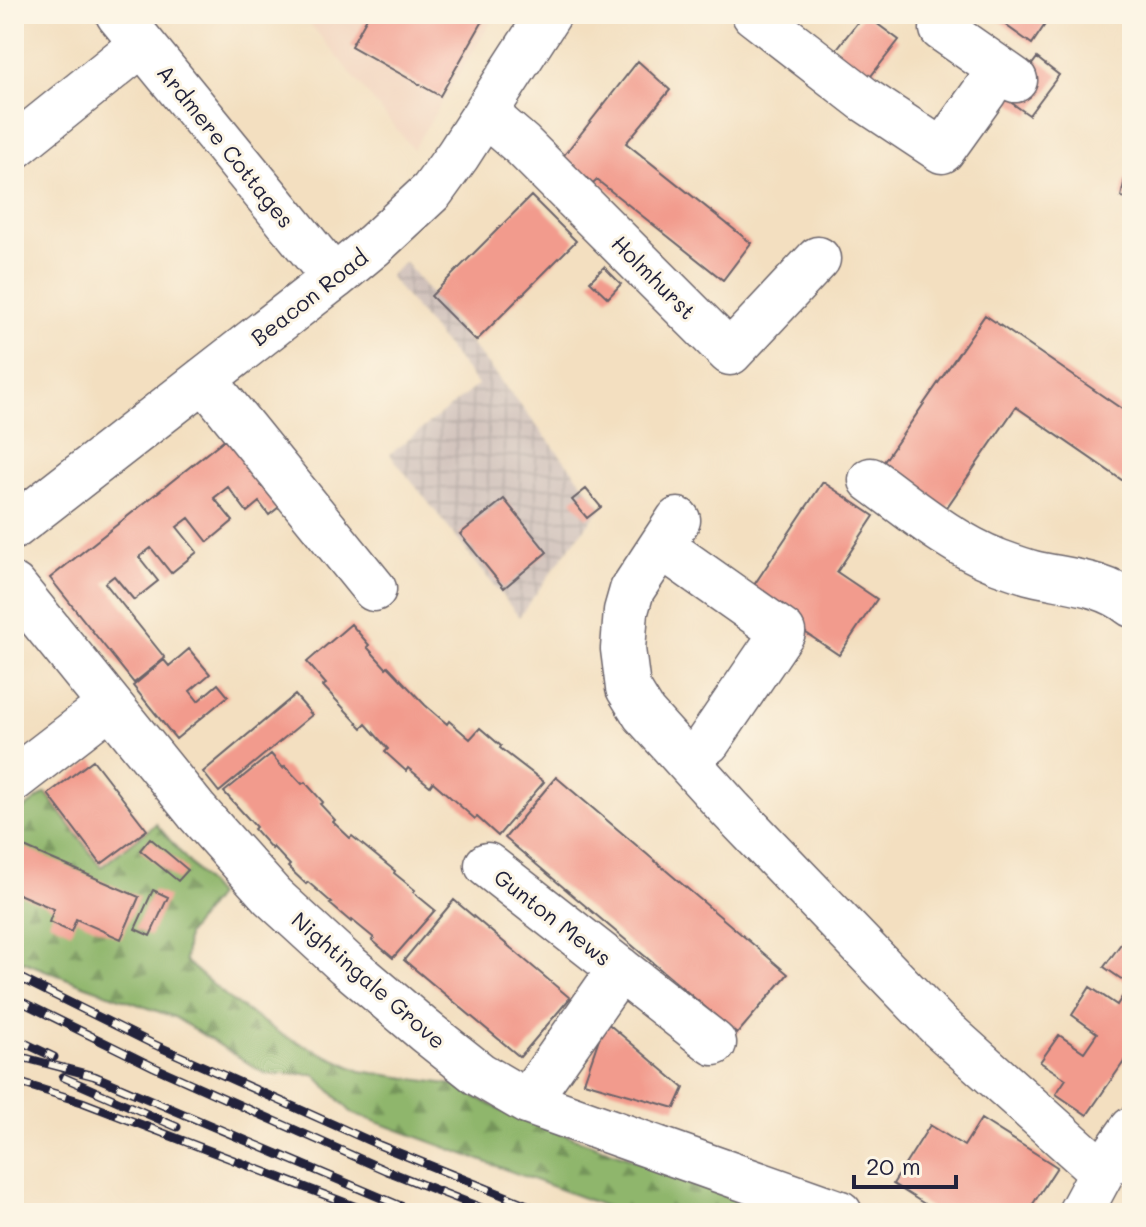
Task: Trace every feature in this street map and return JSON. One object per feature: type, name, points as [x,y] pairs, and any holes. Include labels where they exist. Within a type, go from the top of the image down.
[{"type":"street","name":"Beacon Road","points":[[14,527],[334,278],[432,191],[549,14]]},
{"type":"street","points":[[783,22],[865,100],[942,151],[1000,85],[939,19]]},
{"type":"street","points":[[14,147],[130,29]]},
{"type":"street","name":"Ardmere Cottages","points":[[130,29],[334,278]]},
{"type":"street","name":"Holmhurst","points":[[485,113],[522,145],[730,353],[818,259]]},
{"type":"street","points":[[204,379],[374,589]]},
{"type":"street","points":[[871,480],[968,548],[1032,573],[1098,587],[1120,595],[1132,605]]},
{"type":"street","points":[[708,742],[783,632],[669,533],[632,590],[626,611],[623,649],[628,688],[644,714],[730,809],[938,1025],[1102,1172]]},
{"type":"street","name":"Nightingale Grove","points":[[14,586],[197,812],[272,896],[346,964],[479,1074],[527,1102],[840,1213]]},
{"type":"street","points":[[14,779],[110,705]]},
{"type":"street","name":"Gunton Mews","points":[[487,865],[714,1043]]},
{"type":"street","name":"Gunton Mews","points":[[527,1102],[620,969]]},
{"type":"street","points":[[1080,1213],[1102,1172],[1132,1129]]},
{"type":"shaded area","points":[[302,14],[496,14],[413,149]]},
{"type":"shaded area","points":[[405,262],[602,507],[519,617],[390,454],[478,385],[389,276]]},
{"type":"green space","points":[[46,793],[101,867],[156,824],[217,895],[187,935],[185,961],[232,1001],[282,1035],[360,1071],[454,1085],[508,1114],[781,1213],[624,1213],[352,1113],[314,1074],[266,1074],[174,1017],[14,958],[14,816]]},
{"type":"building","points":[[369,14],[487,14],[440,96],[351,46]]},
{"type":"building","points":[[864,14],[899,40],[867,81],[832,55]]},
{"type":"building","points":[[990,14],[1052,14],[1032,44]]},
{"type":"building","points":[[1037,58],[1059,75],[1029,115],[1006,99]]},
{"type":"building","points":[[638,61],[670,90],[626,143],[751,243],[723,280],[597,180],[593,184],[561,159]]},
{"type":"building","points":[[1125,179],[1132,181],[1132,199],[1121,197]]},
{"type":"building","points":[[531,196],[576,241],[476,341],[431,296]]},
{"type":"building","points":[[604,267],[621,284],[608,298],[590,281]]},
{"type":"building","points":[[985,315],[1132,416],[1132,487],[1016,407],[945,510],[881,466]]},
{"type":"building","points":[[235,431],[289,499],[269,515],[259,502],[247,512],[228,487],[214,498],[233,521],[208,542],[189,518],[177,527],[197,552],[171,573],[151,548],[139,557],[158,581],[134,600],[114,576],[105,583],[165,658],[134,683],[50,578]]},
{"type":"building","points":[[823,482],[874,516],[837,572],[877,599],[839,655],[748,594]]},
{"type":"building","points":[[586,489],[601,507],[587,518],[572,500]]},
{"type":"building","points":[[504,499],[547,552],[504,588],[460,534]]},
{"type":"building","points":[[351,624],[386,668],[388,666],[447,724],[449,721],[470,739],[480,728],[544,782],[498,836],[433,782],[430,786],[408,768],[406,771],[385,752],[388,749],[366,724],[362,728],[323,686],[326,684],[307,662]]},
{"type":"building","points":[[189,649],[210,674],[190,691],[198,701],[218,684],[228,696],[176,739],[133,686],[164,660],[169,666]]},
{"type":"building","points":[[295,695],[312,715],[219,792],[203,772]]},
{"type":"building","points":[[271,754],[302,784],[305,782],[323,802],[320,804],[335,820],[333,822],[395,871],[415,890],[413,892],[435,910],[393,958],[372,940],[374,938],[288,867],[290,865],[272,849],[224,792]]},
{"type":"building","points":[[93,760],[147,830],[101,864],[48,794]]},
{"type":"building","points":[[556,777],[788,974],[737,1034],[505,838]]},
{"type":"building","points":[[150,838],[188,870],[178,881],[140,850]]},
{"type":"building","points":[[22,846],[139,897],[121,939],[76,919],[71,932],[49,922],[54,909],[14,892],[14,863]]},
{"type":"building","points":[[153,890],[168,897],[150,936],[135,929]]},
{"type":"building","points":[[454,900],[570,998],[520,1057],[404,960]]},
{"type":"building","points":[[1123,941],[1132,947],[1132,1050],[1087,1115],[1056,1094],[1066,1079],[1040,1062],[1059,1035],[1084,1052],[1097,1033],[1072,1015],[1090,987],[1117,1005],[1130,985],[1104,967]]},
{"type":"building","points":[[605,1021],[684,1088],[675,1108],[584,1082]]},
{"type":"building","points":[[981,1119],[1057,1167],[1027,1213],[939,1213],[893,1184],[930,1125],[964,1146]]},
{"type":"railway","points":[[14,975],[151,1043],[379,1145],[547,1213]]},
{"type":"railway","points":[[14,998],[154,1067],[385,1170],[494,1213]]},
{"type":"railway","points":[[14,1038],[54,1057]]},
{"type":"railway","points":[[14,1055],[94,1076],[417,1213]]},
{"type":"railway","points":[[63,1077],[177,1127]]},
{"type":"railway","points":[[14,1081],[82,1102],[372,1213]]}]
